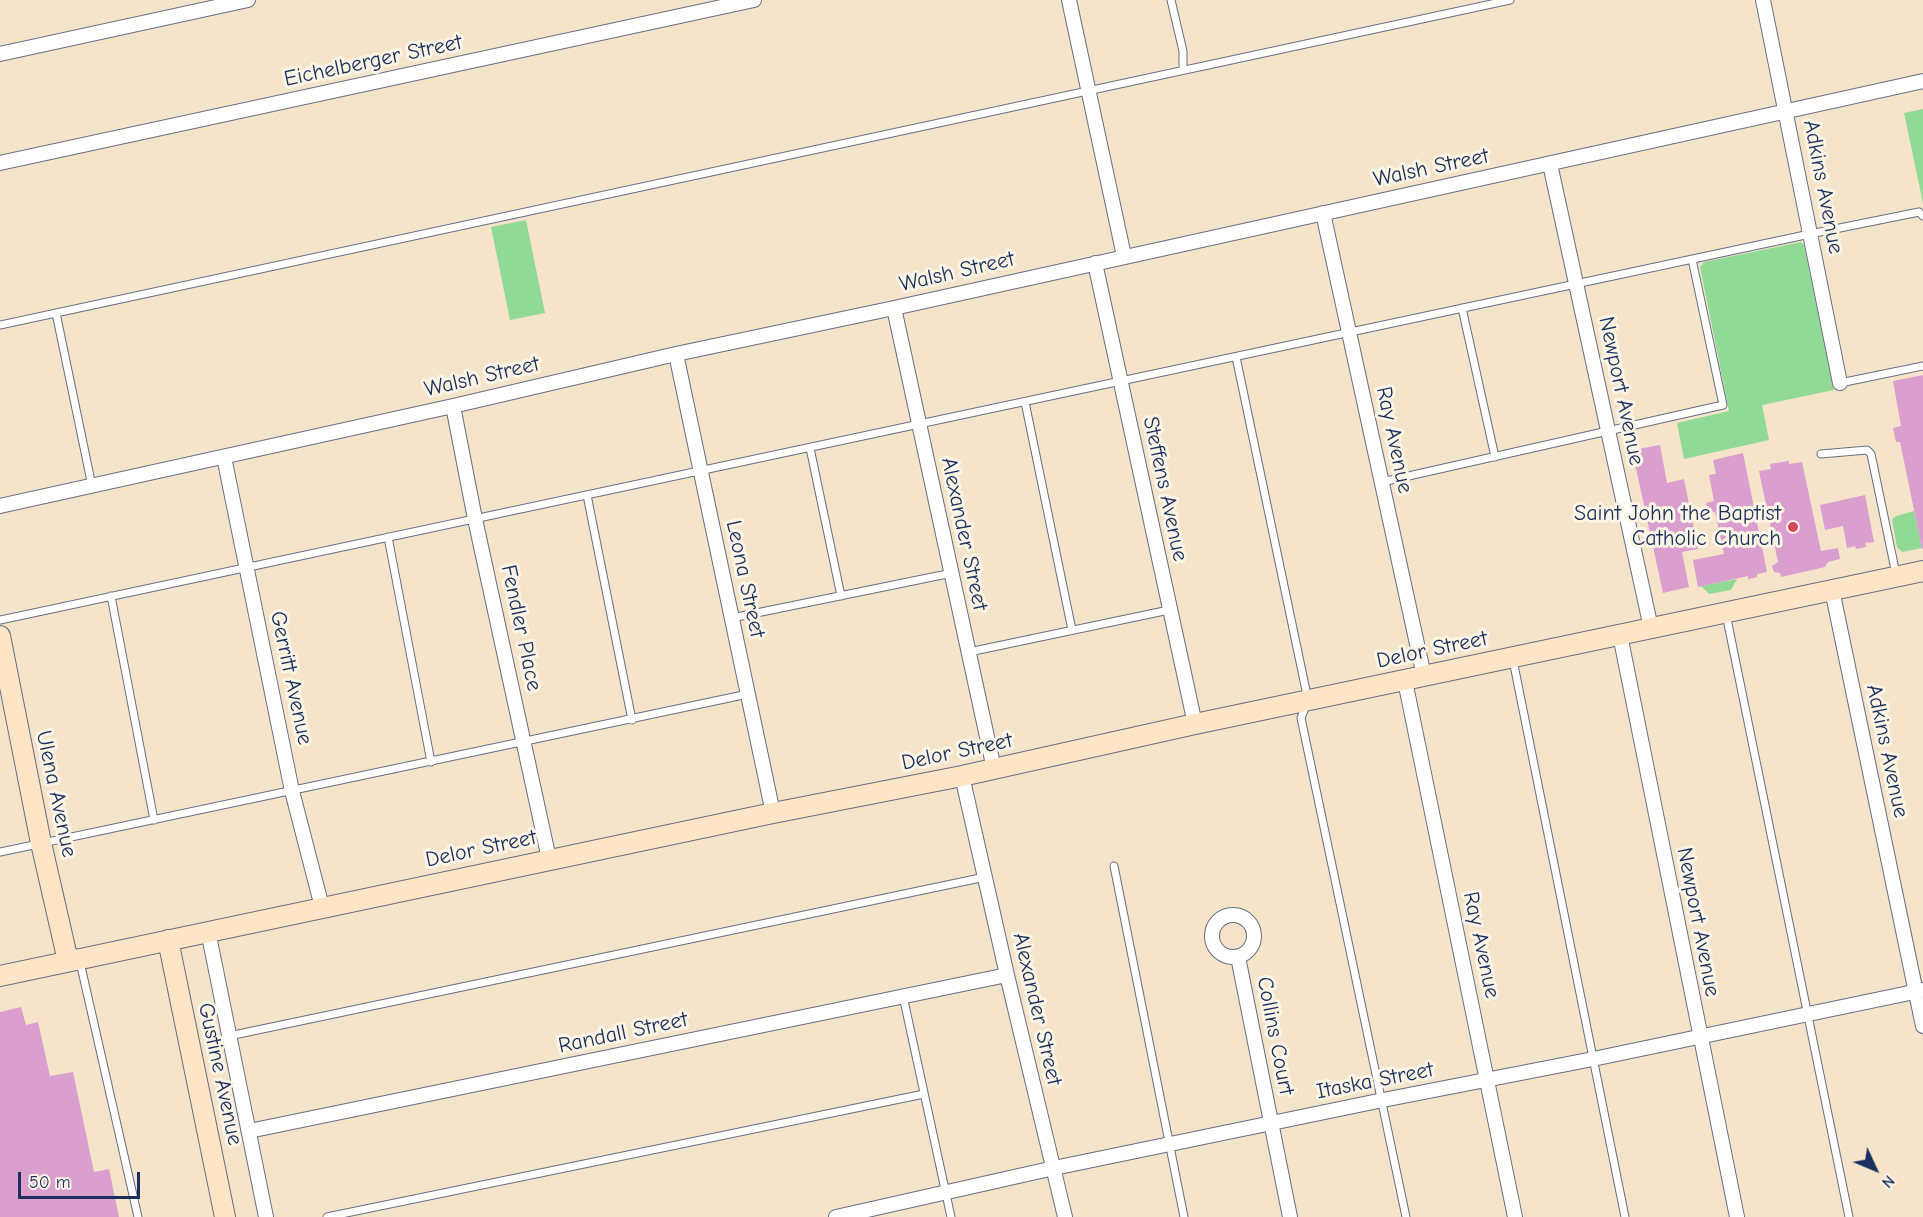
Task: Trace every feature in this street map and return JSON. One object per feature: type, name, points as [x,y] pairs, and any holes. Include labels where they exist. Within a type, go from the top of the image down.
[{"type":"street","points":[[0,54],[248,0]]},
{"type":"street","name":"Eichelberger Street","points":[[0,163],[754,0]]},
{"type":"street","points":[[1069,0],[1124,256]]},
{"type":"street","name":"Adkins Avenue","points":[[1763,0],[1840,383]]},
{"type":"street","name":"Walsh Street","points":[[0,506],[453,406],[676,354],[1923,81]]},
{"type":"street","name":"Newport Avenue","points":[[1550,164],[1651,628]]},
{"type":"street","name":"Ray Avenue","points":[[1323,213],[1424,676]]},
{"type":"street","name":"Steffens Avenue","points":[[1095,263],[1168,610],[1195,724]]},
{"type":"street","name":"Alexander Street","points":[[894,308],[994,769]]},
{"type":"street","name":"Leona Street","points":[[676,354],[773,813]]},
{"type":"street","name":"Fendler Place","points":[[453,406],[475,519],[549,859]]},
{"type":"street","name":"Gerritt Avenue","points":[[224,457],[292,791],[322,907]]},
{"type":"street","name":"Delor Street","points":[[0,976],[549,859],[962,776],[1195,724],[1923,571]]},
{"type":"street","name":"Adkins Avenue","points":[[1832,590],[1919,990],[1923,1026]]},
{"type":"street","name":"Newport Avenue","points":[[1620,634],[1737,1217]]},
{"type":"street","name":"Ulena Avenue","points":[[0,636],[41,843],[74,960]]},
{"type":"street","name":"Ray Avenue","points":[[1405,681],[1515,1217]]},
{"type":"street","name":"Alexander Street","points":[[962,776],[1006,975],[1065,1217]]},
{"type":"street","points":[[208,931],[266,1217]]},
{"type":"street","name":"Gustine Avenue","points":[[168,940],[225,1217]]},
{"type":"street","name":"Collins Court","points":[[1238,957],[1271,1123]]},
{"type":"street","name":"Randall Street","points":[[249,1131],[1006,975]]},
{"type":"street","name":"Itaska Street","points":[[836,1217],[1054,1168],[1700,1037],[1919,990]]},
{"type":"street","points":[[1271,1123],[1290,1217]]},
{"type":"lane","points":[[1171,0],[1184,51],[1183,70]]},
{"type":"lane","points":[[0,325],[1510,0]]},
{"type":"lane","points":[[0,620],[1810,234],[1922,213]]},
{"type":"lane","points":[[1382,483],[1723,405],[1692,259]]},
{"type":"lane","points":[[1462,308],[1495,457]]},
{"type":"lane","points":[[56,313],[92,486]]},
{"type":"lane","points":[[1236,357],[1308,700],[1301,718],[1406,1217]]},
{"type":"lane","points":[[1840,383],[1923,366]]},
{"type":"lane","points":[[1025,402],[1072,630]]},
{"type":"lane","points":[[810,448],[841,596]]},
{"type":"lane","points":[[1821,454],[1867,450],[1870,454],[1897,576]]},
{"type":"lane","points":[[587,495],[632,720]]},
{"type":"lane","points":[[388,537],[431,762]]},
{"type":"lane","points":[[732,618],[952,573]]},
{"type":"lane","points":[[111,596],[154,820]]},
{"type":"lane","points":[[969,652],[1168,610]]},
{"type":"lane","points":[[1726,612],[1849,1217]]},
{"type":"lane","points":[[1512,658],[1625,1217]]},
{"type":"lane","points":[[0,852],[748,694]]},
{"type":"lane","points":[[1114,866],[1184,1217]]},
{"type":"lane","points":[[229,1036],[985,876]]},
{"type":"lane","points":[[74,960],[138,1217]]},
{"type":"lane","points":[[903,996],[951,1217]]},
{"type":"lane","points":[[327,1217],[924,1094]]},
{"type":"green space","points":[[1923,109],[1923,203],[1904,113]]},
{"type":"green space","points":[[526,220],[545,313],[510,320],[491,227]]},
{"type":"green space","points":[[1801,242],[1804,245],[1834,390],[1762,405],[1769,440],[1684,459],[1677,423],[1729,411],[1700,267],[1704,262]]},
{"type":"green space","points":[[1914,511],[1922,548],[1902,552],[1897,547],[1892,520],[1896,516]]},
{"type":"green space","points":[[1737,579],[1731,590],[1709,594],[1701,586]]},
{"type":"building","points":[[1923,375],[1922,549],[1900,442],[1896,442],[1893,428],[1901,426],[1893,381]]},
{"type":"building","points":[[1660,445],[1667,483],[1684,479],[1698,549],[1682,552],[1689,587],[1663,593],[1632,450]]},
{"type":"building","points":[[1743,453],[1767,572],[1757,574],[1754,578],[1748,579],[1748,576],[1698,587],[1693,560],[1724,554],[1715,512],[1708,513],[1706,503],[1714,501],[1709,475],[1716,474],[1713,460]]},
{"type":"building","name":"Saint John the Baptist Catholic Church","points":[[1789,461],[1789,464],[1802,462],[1821,551],[1838,548],[1840,559],[1828,562],[1825,567],[1781,577],[1780,573],[1774,572],[1772,566],[1778,562],[1759,471],[1771,469],[1770,464]]},
{"type":"building","points":[[1865,495],[1874,542],[1865,543],[1866,547],[1847,548],[1843,526],[1825,530],[1820,505]]},
{"type":"building","points":[[21,1007],[26,1025],[38,1022],[50,1076],[73,1072],[94,1172],[109,1169],[119,1217],[0,1217],[0,1012]]},
{"type":"place","name":"Saint John the Baptist Catholic Church","points":[[1793,527]]}]
